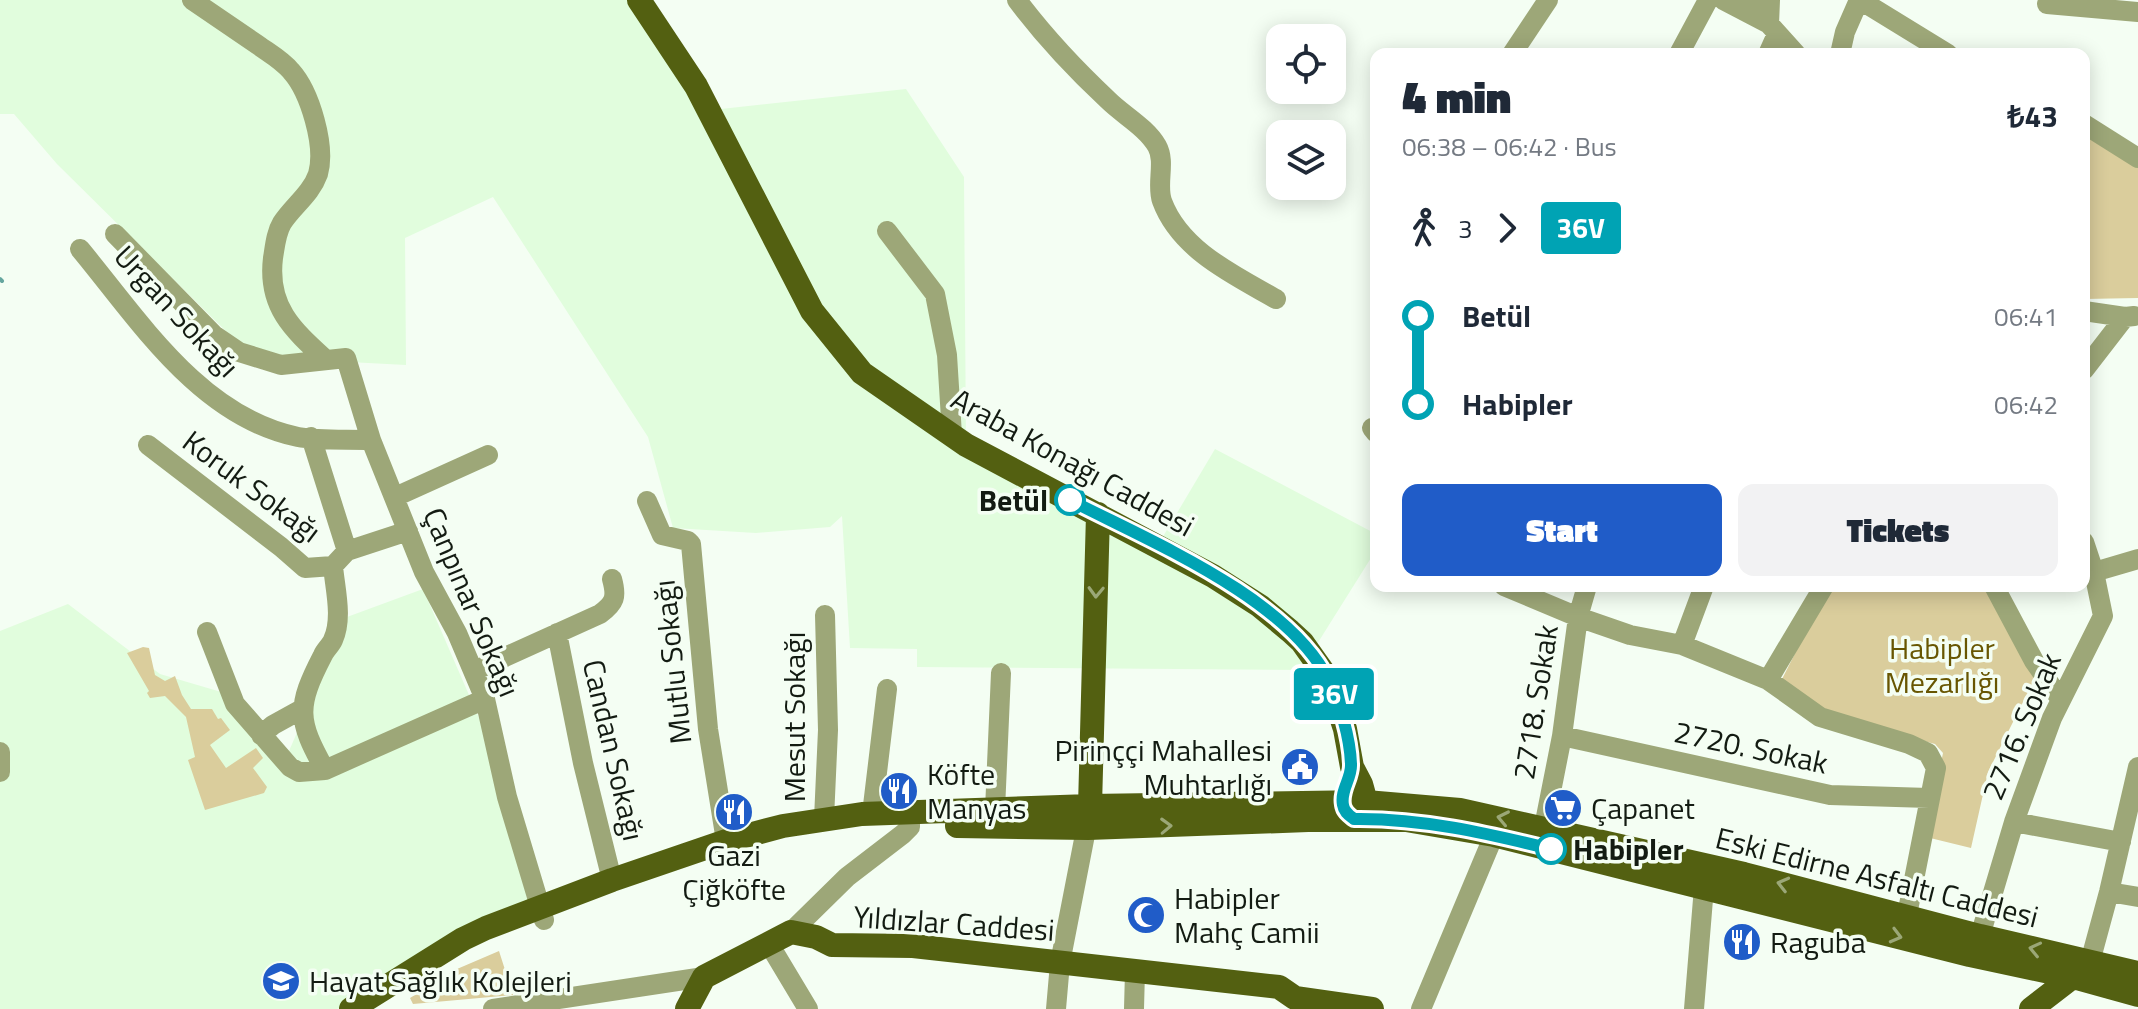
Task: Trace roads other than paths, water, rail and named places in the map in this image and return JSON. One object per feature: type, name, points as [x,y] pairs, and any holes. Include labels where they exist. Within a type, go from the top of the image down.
[{"type":"main road","name":"Araba Konağı Caddesi","points":[[639,0],[696,86],[812,311],[862,373],[952,435],[1238,590],[1302,642],[1329,680],[1345,729],[1352,767],[1344,788],[1352,810]]},
{"type":"main road","points":[[1089,817],[1098,514]]},
{"type":"main road","name":"Eski Edirne Asfaltı Caddesi","points":[[541,914],[770,845],[910,819],[995,810],[1089,817],[1290,821],[1352,810],[1494,835],[1970,955],[2081,970],[2138,973]]},
{"type":"main road","name":"Eski Edirne Asfaltı Caddesi","points":[[365,1007],[612,880],[726,841],[783,826],[872,814],[910,819],[1352,810],[1460,810],[1544,827],[1907,915],[2081,970],[2138,995]]},
{"type":"main road","points":[[687,1009],[704,977],[791,932]]},
{"type":"main road","name":"Yıldızlar Caddesi","points":[[791,932],[816,937],[832,945],[913,946],[1135,971],[1277,998],[1372,1009]]},
{"type":"main road","points":[[2031,1009],[2081,970]]},
{"type":"street","name":"Çanpınar Sokağı","points":[[192,0],[290,69],[303,86],[314,112],[318,173],[305,196],[282,223],[275,240],[271,272],[277,305],[287,320],[336,359],[424,572],[474,671],[485,699],[507,797],[541,914]]},
{"type":"street","points":[[1017,0],[1080,73],[1158,147],[1161,199],[1189,242],[1201,253],[1276,299]]},
{"type":"street","points":[[1516,48],[1548,0]]},
{"type":"street","points":[[1682,48],[1708,0]]},
{"type":"street","points":[[1723,0],[1773,29]]},
{"type":"street","points":[[1753,0],[1790,48]]},
{"type":"street","points":[[1769,48],[1773,29],[1770,0]]},
{"type":"street","points":[[1841,48],[1845,32],[1860,0],[1938,48]]},
{"type":"street","points":[[2047,4],[2124,8]]},
{"type":"street","points":[[2090,128],[2138,158]]},
{"type":"street","points":[[887,231],[935,294],[947,355],[952,435]]},
{"type":"street","points":[[115,234],[214,335],[239,352],[281,365],[336,359]]},
{"type":"street","name":"Urgan Sokağı","points":[[80,249],[168,354],[204,390],[233,411],[300,437],[371,440]]},
{"type":"street","points":[[2090,312],[2131,316]]},
{"type":"street","points":[[2090,363],[2131,316]]},
{"type":"street","points":[[311,437],[340,559],[339,618],[333,640],[309,684],[302,709],[303,726],[325,770]]},
{"type":"street","name":"Koruk Sokağı","points":[[148,445],[305,568],[340,559],[408,531]]},
{"type":"street","points":[[395,497],[488,455]]},
{"type":"street","name":"Mutlu Sokağı","points":[[647,501],[662,535],[691,544],[708,729],[726,841]]},
{"type":"street","points":[[2094,572],[2138,559]]},
{"type":"street","name":"2716. Sokak","points":[[1980,936],[2014,822],[2052,718],[2103,616],[2090,560]]},
{"type":"street","name":"Candan Sokağı","points":[[474,671],[580,624],[612,605],[616,592],[612,579]]},
{"type":"street","points":[[1518,592],[1630,635],[1682,645],[1768,680],[1820,717],[1909,744],[1928,753],[1936,768],[1907,915]]},
{"type":"street","name":"2718. Sokak","points":[[1544,827],[1562,736],[1578,617],[1585,592]]},
{"type":"street","points":[[1682,645],[1702,592]]},
{"type":"street","points":[[1768,680],[1820,592]]},
{"type":"street","points":[[1997,592],[2034,661],[2061,700]]},
{"type":"street","name":"Mesut Sokağı","points":[[824,819],[828,730],[825,615]]},
{"type":"street","points":[[207,632],[230,695],[261,735],[290,767],[299,772],[325,770],[485,699]]},
{"type":"street","name":"Candan Sokağı","points":[[557,633],[583,763],[612,880]]},
{"type":"street","points":[[995,810],[1001,673]]},
{"type":"street","points":[[872,814],[887,689]]},
{"type":"street","points":[[261,735],[302,709]]},
{"type":"street","name":"2720. Sokak","points":[[1562,736],[1830,795],[1929,798]]},
{"type":"street","points":[[0,752],[0,772]]},
{"type":"street","points":[[2081,970],[2109,892],[2138,767]]},
{"type":"street","points":[[1056,1009],[1060,963],[1089,817]]},
{"type":"street","points":[[791,932],[910,819]]},
{"type":"street","points":[[2014,822],[2121,842]]},
{"type":"street","points":[[1421,1009],[1494,835]]},
{"type":"street","points":[[1694,1009],[1704,887]]},
{"type":"street","points":[[2109,892],[2138,897]]},
{"type":"street","points":[[769,944],[808,1009]]},
{"type":"street","points":[[1134,1009],[1135,971]]},
{"type":"street","points":[[493,1009],[704,977]]},
{"type":"place","name":"Betül","points":[[1070,500]]},
{"type":"place","name":"Pirinççi Mahallesi Muhtarlığı","points":[[1300,767]]},
{"type":"place","name":"Köfte Manyas","points":[[899,791]]},
{"type":"place","name":"Çapanet","points":[[1563,808]]},
{"type":"place","name":"Gazi Çiğköfte","points":[[734,812]]},
{"type":"place","name":"Habipler","points":[[1551,849]]},
{"type":"place","name":"Habipler Mahç Camii","points":[[1146,915]]},
{"type":"place","name":"Raguba","points":[[1742,942]]},
{"type":"place","name":"Hayat Sağlık Kolejleri","points":[[281,981]]},
{"type":"park label","name":"Habipler Mezarlığı","points":[[1942,665]]}]
